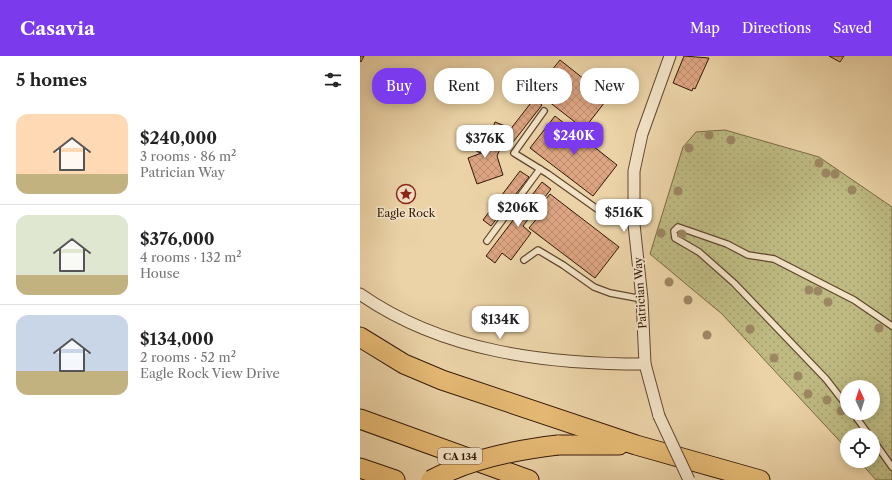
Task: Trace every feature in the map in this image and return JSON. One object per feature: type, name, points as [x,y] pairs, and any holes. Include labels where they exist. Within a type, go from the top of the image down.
[{"type":"highway","points":[[360,338],[404,364],[442,380],[636,445],[760,480]]},
{"type":"highway","name":"CA 134","points":[[360,419],[390,432],[529,480]]},
{"type":"highway","points":[[360,429],[390,432]]},
{"type":"highway","points":[[431,480],[487,458],[524,449],[558,445],[636,445]]},
{"type":"highway","points":[[360,468],[394,480]]},
{"type":"street","name":"Patrician Way","points":[[670,56],[642,134],[634,171],[634,224],[642,299],[645,364],[659,416],[688,480]]},
{"type":"street","points":[[360,294],[380,308],[416,327],[458,342],[497,351],[558,360],[607,364],[645,364]]},
{"type":"lane","points":[[544,111],[514,153],[540,169],[607,216],[634,224]]},
{"type":"lane","points":[[487,241],[540,169]]},
{"type":"lane","points":[[840,397],[826,379],[734,283],[699,252],[675,238],[674,231],[678,227],[727,244],[737,251],[748,255],[774,259],[854,300],[892,326]]},
{"type":"lane","points":[[524,260],[538,250],[563,264],[594,287],[610,293],[642,299]]},
{"type":"lane","points":[[880,450],[892,467]]},
{"type":"shaded area","points":[[725,130],[819,157],[892,207],[892,480],[876,480],[865,468],[880,468],[880,428],[840,428],[840,441],[722,314],[650,254],[683,147],[696,132]]},
{"type":"building","points":[[360,56],[364,56],[361,62],[360,61]]},
{"type":"building","points":[[684,56],[709,58],[695,89],[693,88],[692,91],[673,83]]},
{"type":"building","points":[[829,56],[844,56],[840,62]]},
{"type":"building","points":[[560,60],[570,68],[554,68]]},
{"type":"building","points":[[572,70],[580,76],[580,104],[603,104],[584,129],[552,104],[572,104]]},
{"type":"building","points":[[530,104],[542,105],[510,146],[502,140]]},
{"type":"building","points":[[555,116],[617,165],[593,196],[530,148]]},
{"type":"building","points":[[495,122],[505,126],[502,134],[492,130]]},
{"type":"building","points":[[480,130],[491,135],[489,139],[501,147],[497,156],[503,175],[477,184],[468,158],[487,151],[482,150],[480,153],[471,148]]},
{"type":"building","points":[[520,171],[529,177],[491,226],[483,220]]},
{"type":"building","points":[[542,182],[551,189],[523,226],[531,233],[511,260],[502,253],[495,263],[486,256]]},
{"type":"building","points":[[550,194],[619,247],[595,278],[529,228],[539,216],[535,213]]},
{"type":"place","name":"Eagle Rock","points":[[406,194]]}]
